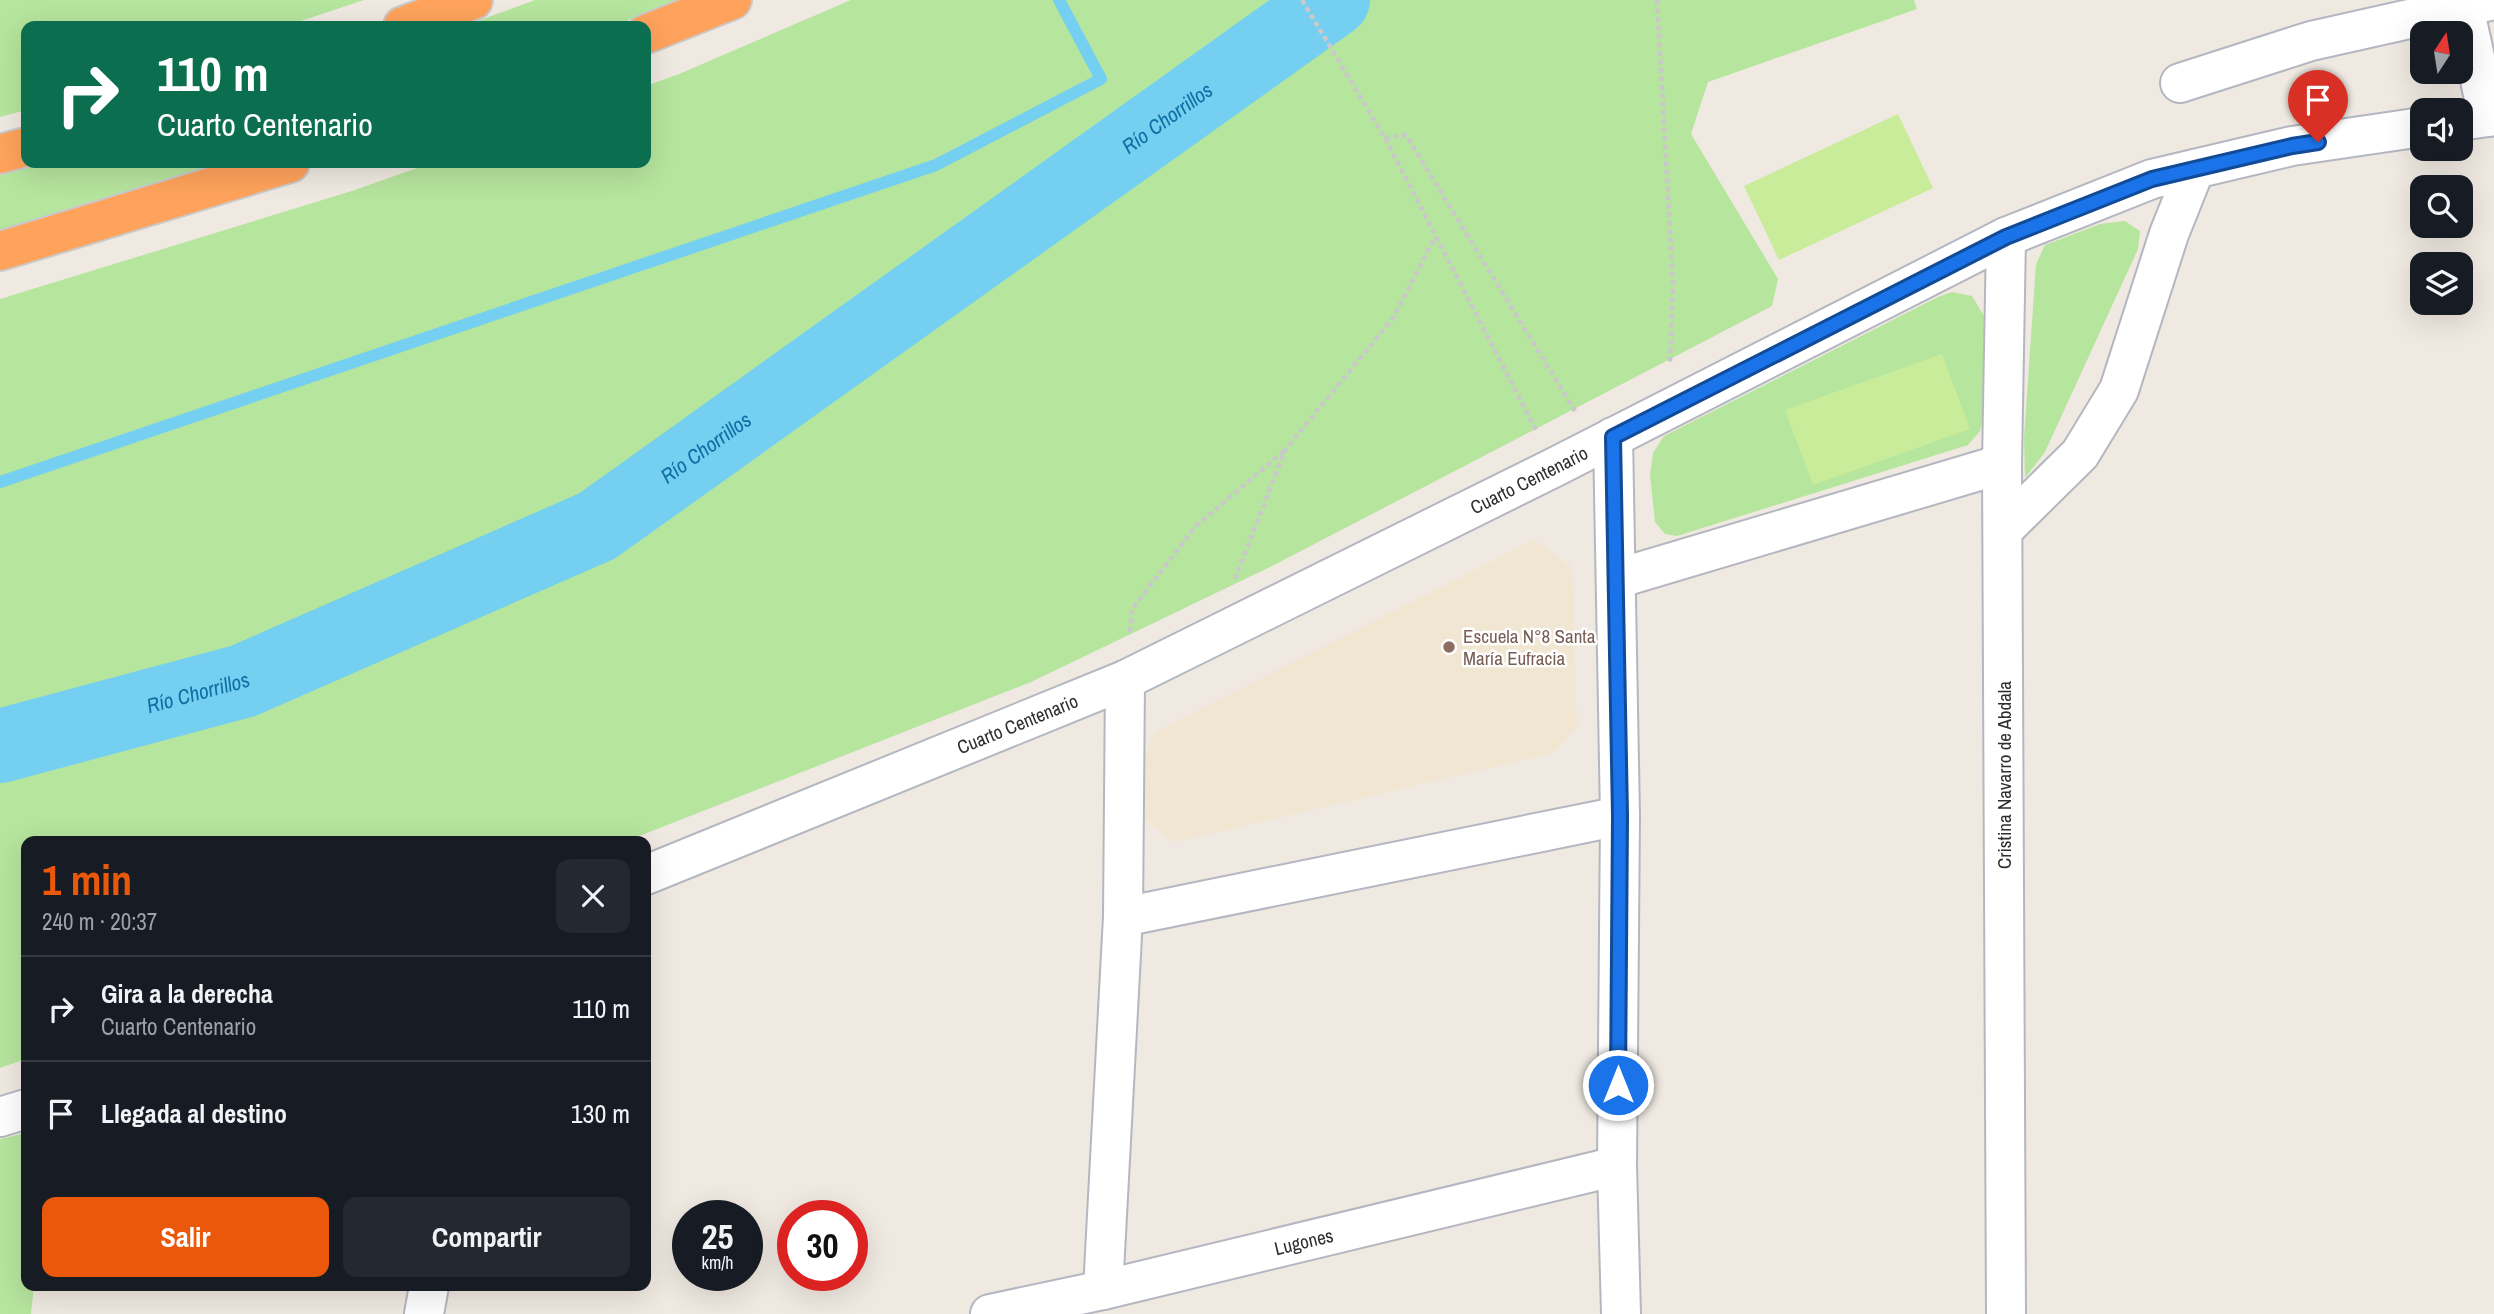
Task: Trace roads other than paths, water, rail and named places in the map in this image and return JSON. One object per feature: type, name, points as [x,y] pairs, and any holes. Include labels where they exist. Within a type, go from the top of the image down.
[{"type":"highway","points":[[416,21],[473,0]]},
{"type":"highway","points":[[651,32],[732,0]]},
{"type":"highway","points":[[0,154],[21,148]]},
{"type":"highway","points":[[0,251],[274,168]]},
{"type":"street","points":[[2180,83],[2311,41],[2479,3],[2481,118]]},
{"type":"street","name":"Cuarto Centenario","points":[[651,873],[1125,680],[1555,467],[2006,237],[2152,179],[2292,146],[2410,129]]},
{"type":"street","points":[[2003,530],[2080,454],[2119,390],[2169,234],[2195,169]]},
{"type":"street","name":"Cristina Navarro de Abdala","points":[[2006,237],[2002,464],[2006,1314]]},
{"type":"street","points":[[1604,441],[1616,579],[1620,816],[1617,1166],[1621,1314]]},
{"type":"street","points":[[1616,579],[2002,464]]},
{"type":"street","points":[[1103,1290],[1123,917],[1125,680]]},
{"type":"street","points":[[1123,917],[1620,816]]},
{"type":"street","points":[[0,1117],[21,1111]]},
{"type":"street","name":"Lugones","points":[[990,1314],[1103,1290],[1617,1166]]},
{"type":"street","points":[[424,1314],[428,1291]]},
{"type":"waterway","points":[[0,482],[936,165],[1101,79],[1059,0]]},
{"type":"waterway","name":"Río Chorrillos","points":[[0,746],[243,681],[597,526],[1333,0]]},
{"type":"place","name":"Escuela N°8 Santa María Eufracia","points":[[1449,647]]}]
